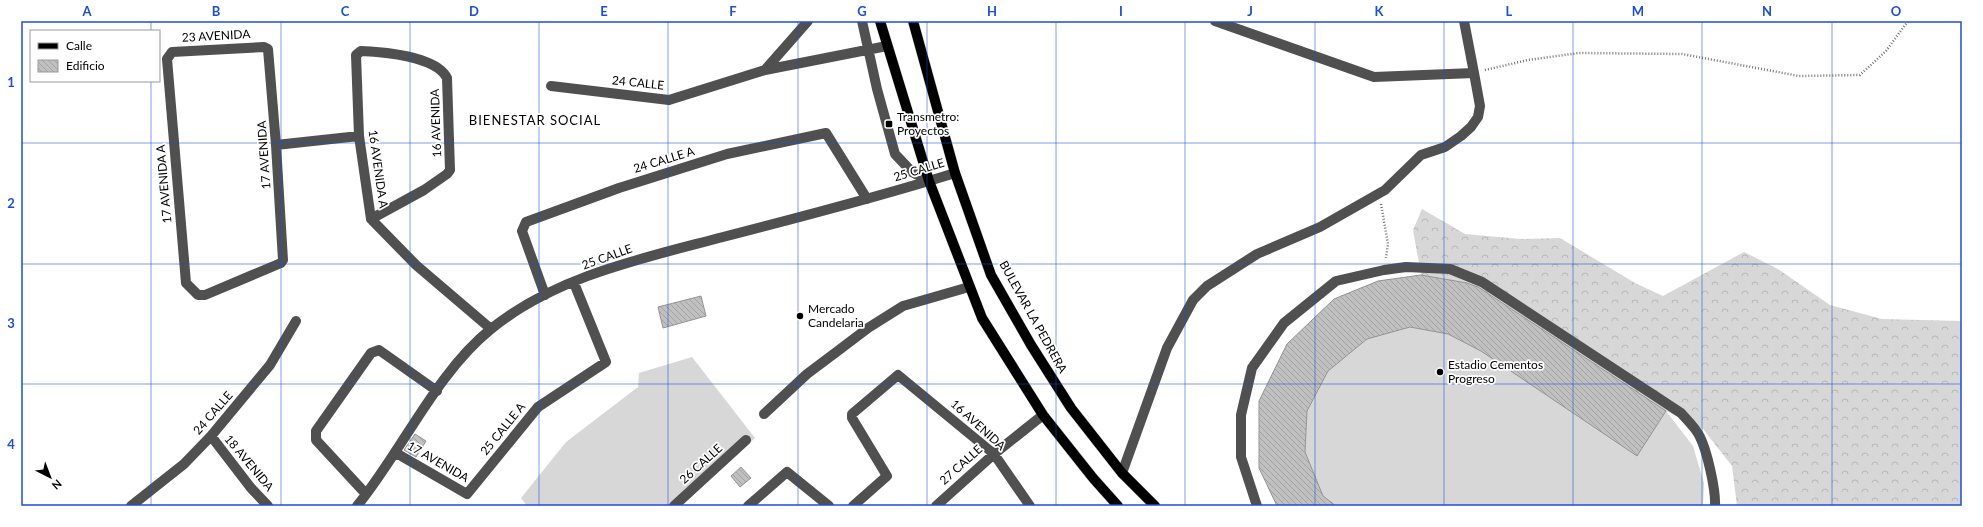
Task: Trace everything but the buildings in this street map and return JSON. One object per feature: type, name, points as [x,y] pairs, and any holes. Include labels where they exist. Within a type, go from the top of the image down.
[{"type":"main road","points":[[880,21],[929,181],[982,318],[1043,415],[1093,478],[1118,506]]},
{"type":"main road","name":"BULEVAR LA PEDRERA","points":[[913,21],[955,172],[991,275],[1070,408],[1122,473],[1155,506]]},
{"type":"street","points":[[766,70],[808,21]]},
{"type":"street","points":[[862,21],[868,50],[896,154],[912,172],[929,181]]},
{"type":"street","points":[[1215,21],[1374,77],[1474,73]]},
{"type":"street","points":[[1122,473],[1167,348],[1193,300],[1207,286],[1257,254],[1320,227],[1379,194],[1393,184],[1421,155],[1445,147],[1471,127],[1478,117],[1480,106],[1464,21]]},
{"type":"street","name":"24 CALLE","points":[[551,86],[669,100],[766,70],[887,46]]},
{"type":"street","name":"23 AVENIDA","points":[[167,59],[172,52],[264,47],[268,49]]},
{"type":"street","name":"17 AVENIDA","points":[[268,49],[276,144],[283,260]]},
{"type":"street","name":"16 AVENIDA A","points":[[447,78],[437,66],[411,58],[389,53],[361,50],[356,55],[359,136],[371,219],[416,265],[491,330]]},
{"type":"street","name":"17 AVENIDA A","points":[[167,59],[186,283],[198,294],[205,296],[281,263],[283,260]]},
{"type":"street","name":"16 AVENIDA","points":[[371,219],[437,182],[447,174],[450,166],[447,78]]},
{"type":"street","name":"24 CALLE A","points":[[545,295],[522,231],[526,222],[619,188],[727,154],[824,133],[827,134],[866,199]]},
{"type":"street","points":[[276,144],[359,136]]},
{"type":"street","name":"25 CALLE","points":[[357,506],[396,453],[437,391],[466,355],[491,330],[545,295],[634,260],[866,199],[955,172]]},
{"type":"street","points":[[1257,506],[1241,457],[1241,415],[1252,368],[1284,323],[1336,281],[1384,270],[1406,267],[1450,269],[1482,282],[1680,413],[1700,437],[1712,476],[1716,498],[1715,506]]},
{"type":"street","name":"25 CALLE A","points":[[467,494],[538,407],[606,362],[574,283]]},
{"type":"street","points":[[764,414],[832,354],[868,328],[903,306],[969,287]]},
{"type":"street","name":"24 CALLE","points":[[131,506],[184,464],[211,436],[270,365],[296,321]]},
{"type":"street","points":[[366,494],[316,440],[316,430],[371,353],[375,351],[379,350],[437,391]]},
{"type":"street","name":"16 AVENIDA","points":[[853,506],[887,476],[852,416],[854,412],[897,375],[900,375],[994,454],[1030,506]]},
{"type":"street","name":"27 CALLE","points":[[936,506],[994,454],[1043,415]]},
{"type":"street","name":"18 AVENIDA","points":[[211,436],[251,488],[268,506]]},
{"type":"street","name":"26 CALLE","points":[[674,506],[746,440]]},
{"type":"street","name":"17 AVENIDA","points":[[396,453],[467,494]]},
{"type":"street","points":[[748,506],[787,472],[829,506]]},
{"type":"path","points":[[1474,73],[1528,60],[1579,53],[1682,54],[1799,76],[1860,75],[1886,51],[1908,21]]},
{"type":"path","points":[[1379,194],[1388,244],[1384,270]]},
{"type":"green space","points":[[1422,209],[1465,234],[1520,239],[1560,238],[1635,283],[1663,296],[1744,252],[1778,269],[1830,305],[1882,319],[1962,321],[1962,506],[1737,506],[1732,466],[1703,429],[1666,411],[1473,284],[1421,275],[1413,230]]},
{"type":"green space","name":"Estadio Cementos Progreso","points":[[1421,275],[1473,284],[1666,411],[1693,446],[1704,483],[1703,506],[1277,506],[1259,468],[1259,401],[1287,344],[1334,299],[1378,281]]},
{"type":"green space","points":[[692,357],[755,438],[681,506],[527,506],[521,498],[566,442],[638,387],[639,373]]},
{"type":"place","name":"Transmetro: Proyectos","points":[[889,124]]},
{"type":"place","name":"Mercado Candelaria","points":[[800,316]]},
{"type":"place","name":"Estadio Cementos Progreso","points":[[1440,372]]},
{"type":"district","name":"BIENESTAR SOCIAL","points":[[535,120]]}]
